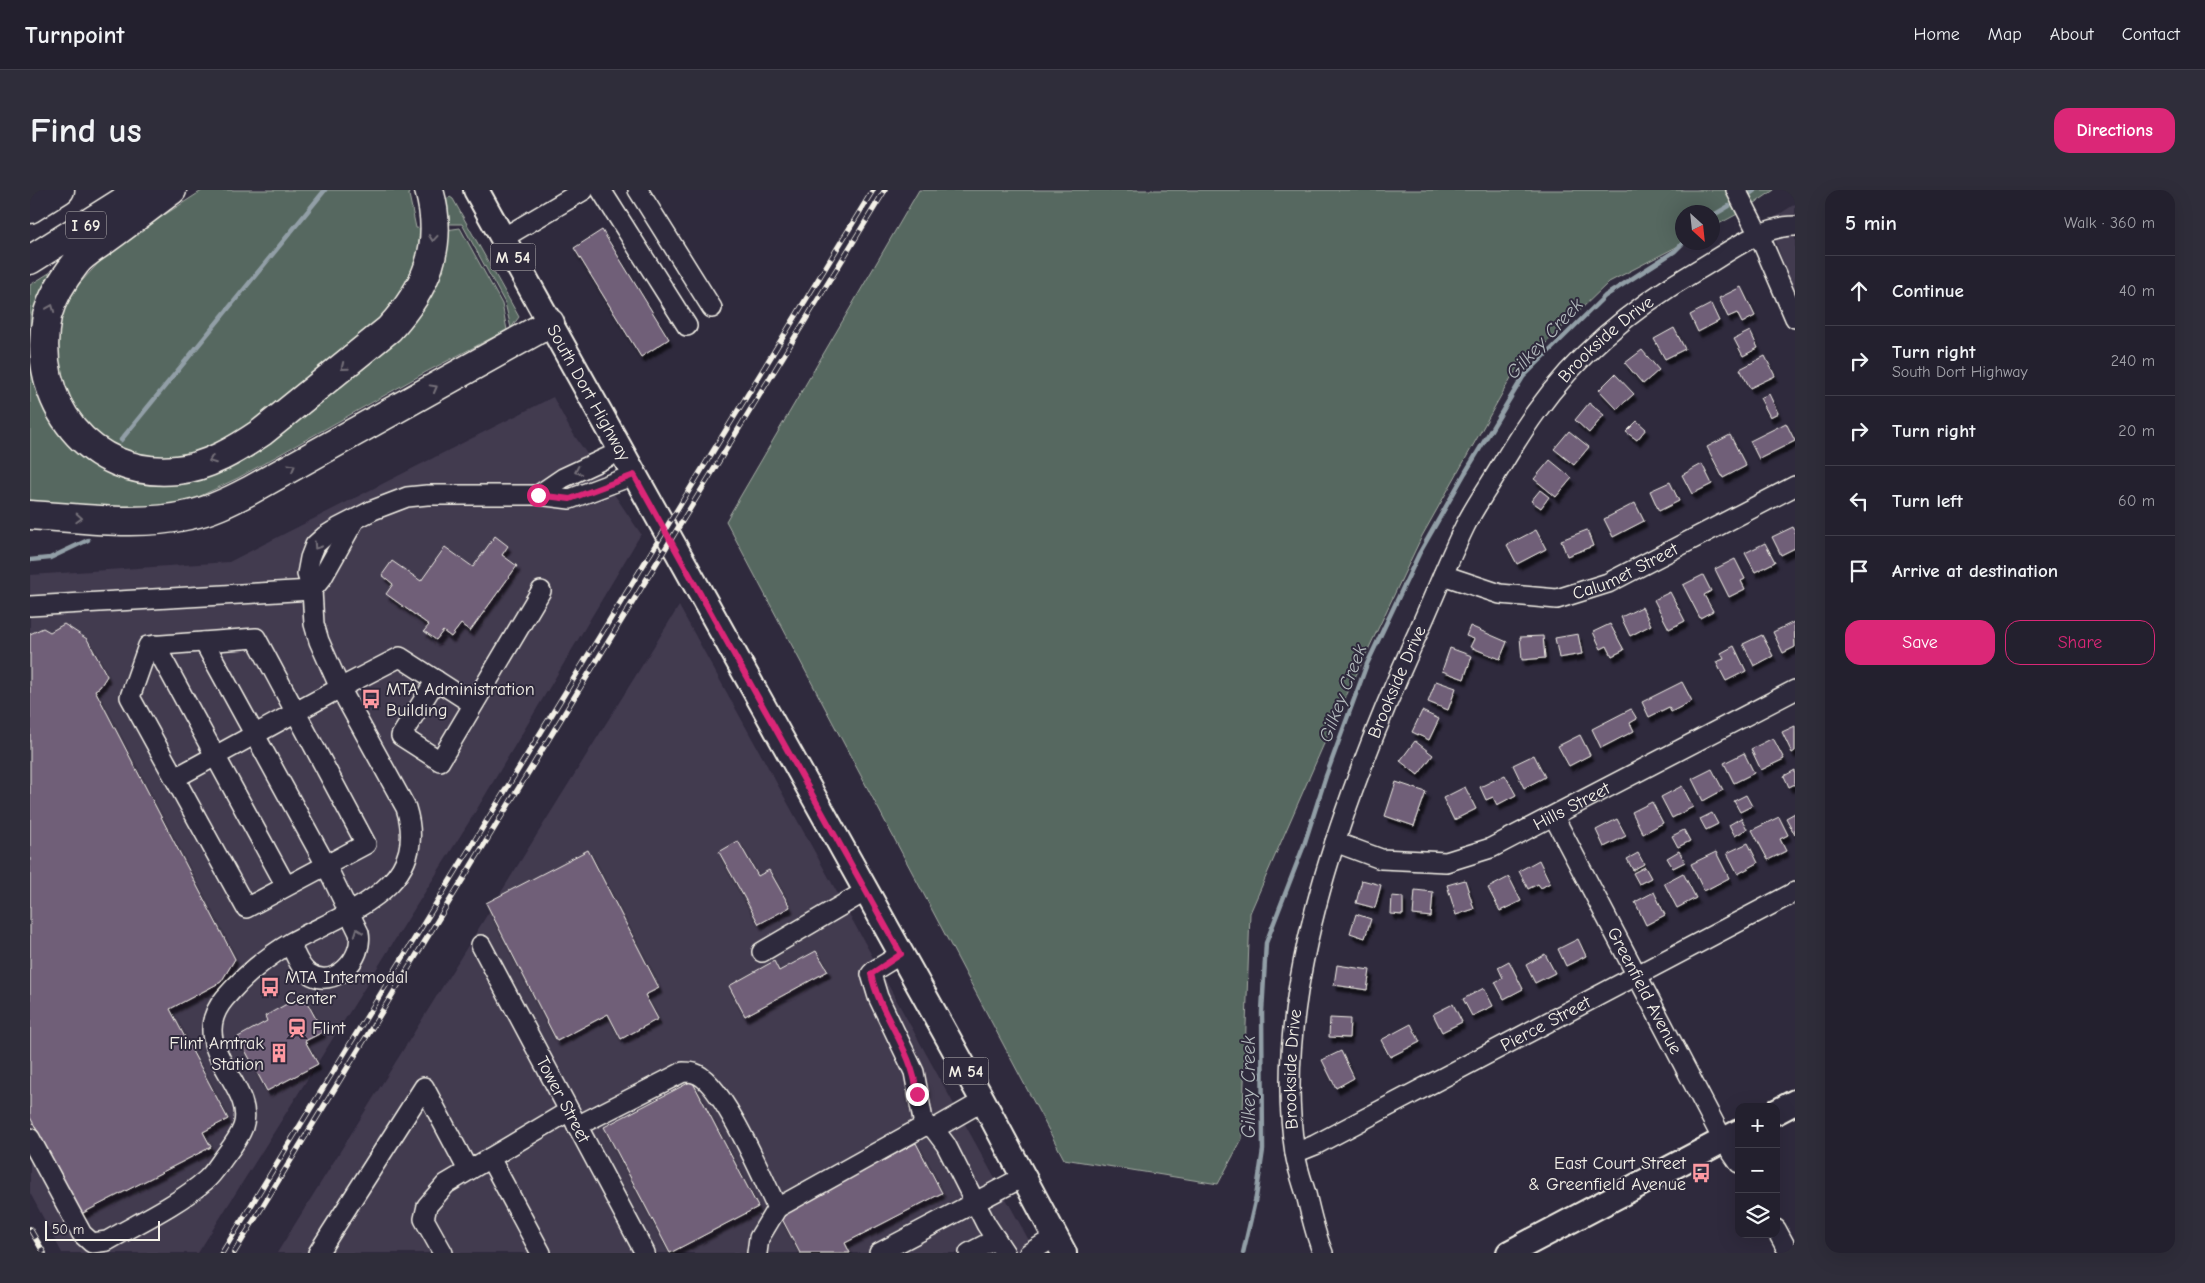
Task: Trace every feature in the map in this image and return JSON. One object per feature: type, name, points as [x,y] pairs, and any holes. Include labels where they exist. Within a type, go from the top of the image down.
[{"type":"highway","name":"I 69","points":[[30,209],[60,190]]},
{"type":"highway","name":"I 69","points":[[30,260],[141,190]]},
{"type":"highway","points":[[172,190],[76,262],[54,298],[47,316],[44,336],[43,355],[46,382],[58,412],[68,426],[96,452],[112,461],[133,468],[155,471],[178,470],[198,466],[242,446],[389,330],[404,313],[426,277],[431,259],[434,227],[429,190]]},
{"type":"highway","points":[[30,515],[145,521],[187,516],[206,511],[249,491],[550,323]]},
{"type":"main road","name":"South Dort Highway","points":[[476,190],[983,1101],[1060,1245]]},
{"type":"main road","points":[[1780,1110],[1795,1102]]},
{"type":"main road","points":[[1509,1253],[1731,1136]]},
{"type":"street","points":[[503,238],[584,190]]},
{"type":"street","points":[[601,190],[687,326]]},
{"type":"street","points":[[638,190],[712,308]]},
{"type":"street","points":[[1736,190],[1759,235],[1795,318]]},
{"type":"street","name":"Brookside Drive","points":[[1323,1253],[1316,1235],[1295,1153],[1291,1093],[1295,1020],[1302,972],[1321,890],[1335,842],[1381,715],[1465,524],[1536,411],[1582,356],[1645,302],[1759,235],[1780,226],[1795,226]]},
{"type":"street","points":[[538,495],[563,478],[621,451]]},
{"type":"street","points":[[30,1138],[82,1234],[92,1243],[107,1242],[190,1192],[208,1178],[232,1146],[241,1131],[245,1112],[214,1042],[212,1028],[214,1013],[241,981],[290,944],[376,898],[390,886],[401,872],[411,843],[411,825],[406,808],[340,688],[322,648],[314,624],[312,590],[322,578],[354,521],[373,510],[406,497],[427,495],[538,495],[570,499],[634,475]]},
{"type":"street","name":"Calumet Street","points":[[1443,575],[1500,594],[1557,599],[1608,582],[1795,486]]},
{"type":"street","points":[[30,606],[312,590]]},
{"type":"street","points":[[436,680],[401,736],[440,761],[541,591]]},
{"type":"street","points":[[256,638],[366,844],[246,908],[130,697],[148,646],[204,642],[256,638]]},
{"type":"street","points":[[204,642],[326,865],[359,933],[361,943],[359,951],[343,972],[334,977],[324,979],[307,972],[290,944]]},
{"type":"street","points":[[154,645],[286,886]]},
{"type":"street","points":[[175,778],[400,657],[473,704]]},
{"type":"street","name":"Hills Street","points":[[1335,842],[1382,859],[1446,862],[1492,848],[1795,690]]},
{"type":"street","name":"Greenfield Avenue","points":[[1554,817],[1636,976],[1731,1136],[1735,1150]]},
{"type":"street","points":[[762,952],[866,891]]},
{"type":"street","name":"Pierce Street","points":[[1295,1153],[1315,1145],[1795,892]]},
{"type":"street","name":"Tower Street","points":[[481,945],[645,1253]]},
{"type":"street","points":[[901,954],[871,974],[878,998],[914,1072],[918,1105],[930,1127],[946,1145],[1001,1246],[969,1253]]},
{"type":"street","points":[[442,1253],[424,1219],[428,1206],[446,1184],[490,1158],[573,1118],[683,1072],[696,1073],[710,1084],[723,1100],[777,1208]]},
{"type":"street","points":[[318,1253],[424,1087],[468,1170]]},
{"type":"street","points":[[756,1253],[759,1238],[777,1208],[983,1101]]},
{"type":"street","points":[[490,1158],[541,1253]]},
{"type":"street","points":[[879,1253],[1023,1177]]},
{"type":"street","points":[[1780,1237],[1789,1253]]},
{"type":"street","points":[[1029,1253],[1060,1245]]},
{"type":"shaded area","points":[[1795,204],[1795,298],[1769,221]]},
{"type":"shaded area","points":[[553,397],[570,429],[641,534],[474,814],[198,1253],[62,1253],[30,1193],[30,575],[229,562]]},
{"type":"shaded area","points":[[679,606],[1036,1253],[277,1253]]},
{"type":"green space","points":[[203,190],[408,190],[416,228],[423,229],[418,260],[404,291],[375,324],[256,421],[234,436],[193,454],[173,458],[153,458],[113,448],[82,423],[57,371],[57,331],[63,311],[71,293],[102,259],[124,241]]},
{"type":"green space","points":[[919,190],[1774,190],[1745,210],[1720,223],[1720,205],[1675,205],[1675,248],[1609,282],[1512,376],[1422,536],[1330,730],[1250,913],[1242,1139],[1218,1184],[1064,1159],[726,521]]},
{"type":"green space","points":[[450,197],[453,199],[519,317],[511,328],[505,303],[462,224],[445,224],[444,200]]},
{"type":"green space","points":[[460,228],[502,304],[507,330],[426,372],[238,478],[190,501],[166,507],[144,509],[30,504],[30,285],[62,265],[44,402],[170,481],[369,357],[446,230]]},
{"type":"building","points":[[602,230],[669,339],[641,357],[574,248]]},
{"type":"building","points":[[1741,287],[1755,316],[1742,323],[1737,313],[1728,317],[1719,298]]},
{"type":"building","points":[[1711,304],[1719,321],[1698,332],[1690,315]]},
{"type":"building","points":[[1674,328],[1685,349],[1665,359],[1654,339]]},
{"type":"building","points":[[1750,331],[1758,348],[1743,356],[1734,339]]},
{"type":"building","points":[[1642,350],[1659,370],[1643,384],[1625,363]]},
{"type":"building","points":[[1765,356],[1775,376],[1750,388],[1740,369]]},
{"type":"building","points":[[1615,374],[1634,394],[1617,409],[1599,390]]},
{"type":"building","points":[[1769,394],[1778,413],[1770,417],[1760,398]]},
{"type":"building","points":[[1589,403],[1604,415],[1589,433],[1575,420]]},
{"type":"building","points":[[1637,421],[1646,429],[1637,440],[1626,432]]},
{"type":"building","points":[[1786,423],[1795,441],[1759,459],[1750,441]]},
{"type":"building","points":[[1569,431],[1589,447],[1574,465],[1554,449]]},
{"type":"building","points":[[1730,435],[1746,466],[1723,478],[1707,447]]},
{"type":"building","points":[[1550,460],[1572,478],[1556,497],[1534,479]]},
{"type":"building","points":[[1702,464],[1712,484],[1692,494],[1682,475]]},
{"type":"building","points":[[1670,482],[1679,501],[1659,511],[1650,491]]},
{"type":"building","points":[[1540,490],[1549,497],[1541,508],[1531,501]]},
{"type":"building","points":[[1635,503],[1644,521],[1613,537],[1604,519]]},
{"type":"building","points":[[1793,527],[1795,531],[1795,548],[1781,555],[1772,537]]},
{"type":"building","points":[[1536,530],[1546,549],[1517,564],[1507,545]]},
{"type":"building","points":[[1587,530],[1593,546],[1567,556],[1561,540]]},
{"type":"building","points":[[495,536],[508,546],[502,555],[517,566],[470,631],[461,624],[451,637],[443,631],[436,640],[424,631],[429,625],[386,594],[393,584],[382,575],[392,561],[421,581],[445,547],[473,567]]},
{"type":"building","points":[[1765,543],[1775,562],[1755,572],[1745,553]]},
{"type":"building","points":[[1735,559],[1745,579],[1741,581],[1745,589],[1729,597],[1715,569]]},
{"type":"building","points":[[1703,575],[1711,591],[1704,595],[1713,611],[1700,618],[1683,585]]},
{"type":"building","points":[[1670,592],[1685,621],[1669,629],[1654,600]]},
{"type":"building","points":[[1642,607],[1651,625],[1630,636],[1621,617]]},
{"type":"building","points":[[1794,622],[1795,647],[1783,653],[1773,632]]},
{"type":"building","points":[[64,624],[87,639],[107,676],[100,687],[95,690],[235,959],[221,982],[170,1009],[228,1119],[203,1132],[211,1147],[81,1214],[30,1117],[30,634],[43,628],[50,632]]},
{"type":"building","points":[[1610,624],[1624,650],[1612,656],[1607,646],[1601,649],[1593,632]]},
{"type":"building","points":[[1470,626],[1507,642],[1500,659],[1470,647],[1474,639],[1466,636]]},
{"type":"building","points":[[1578,634],[1582,654],[1559,658],[1555,638]]},
{"type":"building","points":[[1762,635],[1773,656],[1754,666],[1743,644]]},
{"type":"building","points":[[1543,636],[1545,658],[1522,660],[1520,637]]},
{"type":"building","points":[[1734,646],[1746,671],[1726,681],[1716,662],[1724,659],[1721,653]]},
{"type":"building","points":[[1450,648],[1472,656],[1464,679],[1442,671]]},
{"type":"building","points":[[1436,681],[1456,688],[1448,710],[1428,702]]},
{"type":"building","points":[[1682,682],[1692,701],[1671,712],[1669,707],[1649,717],[1642,702]]},
{"type":"building","points":[[1631,709],[1637,719],[1630,723],[1634,731],[1601,748],[1592,729]]},
{"type":"building","points":[[1422,711],[1439,719],[1429,740],[1412,732]]},
{"type":"building","points":[[1795,726],[1795,751],[1792,753],[1782,732]]},
{"type":"building","points":[[1580,735],[1590,755],[1569,766],[1558,746]]},
{"type":"building","points":[[1773,738],[1784,759],[1761,770],[1751,749]]},
{"type":"building","points":[[1415,741],[1433,755],[1418,775],[1400,761]]},
{"type":"building","points":[[1744,753],[1754,773],[1734,783],[1724,763]]},
{"type":"building","points":[[1534,755],[1545,777],[1524,788],[1513,765]]},
{"type":"building","points":[[1712,769],[1723,790],[1703,801],[1692,779]]},
{"type":"building","points":[[1795,770],[1795,784],[1789,787],[1784,776]]},
{"type":"building","points":[[1505,775],[1516,795],[1497,805],[1493,797],[1486,800],[1480,787]]},
{"type":"building","points":[[1396,782],[1426,792],[1414,826],[1385,816]]},
{"type":"building","points":[[1682,786],[1693,807],[1672,818],[1661,797]]},
{"type":"building","points":[[1465,787],[1476,809],[1454,820],[1443,798]]},
{"type":"building","points":[[1746,795],[1752,806],[1740,812],[1734,801]]},
{"type":"building","points":[[1652,802],[1663,823],[1643,834],[1632,812]]},
{"type":"building","points":[[1712,813],[1718,824],[1706,830],[1700,819]]},
{"type":"building","points":[[1795,813],[1795,835],[1786,818]]},
{"type":"building","points":[[1779,817],[1788,835],[1780,839],[1786,851],[1768,860],[1752,830]]},
{"type":"building","points":[[1741,818],[1747,829],[1735,836],[1729,825]]},
{"type":"building","points":[[1617,819],[1626,836],[1604,847],[1596,830]]},
{"type":"building","points":[[1684,830],[1690,841],[1678,847],[1672,836]]},
{"type":"building","points":[[738,841],[758,876],[769,870],[790,907],[759,924],[719,852]]},
{"type":"building","points":[[1748,843],[1758,863],[1738,874],[1727,853]]},
{"type":"building","points":[[588,850],[659,988],[645,995],[658,1019],[621,1039],[608,1014],[557,1041],[486,903]]},
{"type":"building","points":[[1679,851],[1685,862],[1673,868],[1667,858]]},
{"type":"building","points":[[1716,852],[1729,878],[1704,891],[1691,864]]},
{"type":"building","points":[[1638,853],[1644,864],[1633,870],[1627,859]]},
{"type":"building","points":[[1539,860],[1550,883],[1541,888],[1538,884],[1528,889],[1519,871]]},
{"type":"building","points":[[1645,867],[1651,878],[1639,884],[1633,873]]},
{"type":"building","points":[[1683,873],[1696,898],[1677,908],[1664,883]]},
{"type":"building","points":[[1509,877],[1521,901],[1500,911],[1488,888]]},
{"type":"building","points":[[1362,880],[1381,885],[1375,908],[1356,903]]},
{"type":"building","points":[[1465,880],[1474,909],[1456,915],[1447,885]]},
{"type":"building","points":[[1415,890],[1433,892],[1431,917],[1413,915]]},
{"type":"building","points":[[1654,892],[1665,915],[1646,925],[1635,902]]},
{"type":"building","points":[[1392,896],[1403,897],[1403,915],[1391,914]]},
{"type":"building","points":[[1356,914],[1371,919],[1365,938],[1350,933]]},
{"type":"building","points":[[1578,939],[1586,956],[1566,966],[1558,949]]},
{"type":"building","points":[[816,951],[828,971],[745,1016],[729,986],[774,961],[779,971]]},
{"type":"building","points":[[1545,954],[1555,973],[1535,983],[1526,965]]},
{"type":"building","points":[[1509,961],[1523,989],[1504,999],[1495,982],[1503,978],[1498,967]]},
{"type":"building","points":[[1337,965],[1370,970],[1367,990],[1334,985]]},
{"type":"building","points":[[1484,988],[1493,1006],[1472,1016],[1463,999]]},
{"type":"building","name":"Flint Amtrak Station","points":[[303,995],[323,1032],[305,1041],[318,1064],[267,1091],[238,1037],[267,1021],[265,1016]]},
{"type":"building","points":[[1453,1004],[1462,1022],[1442,1032],[1433,1014]]},
{"type":"building","points":[[1330,1018],[1350,1019],[1349,1038],[1329,1037]]},
{"type":"building","points":[[1411,1024],[1420,1042],[1390,1057],[1381,1040]]},
{"type":"building","points":[[1341,1051],[1354,1078],[1336,1088],[1322,1060]]},
{"type":"building","points":[[692,1081],[758,1207],[670,1253],[604,1127]]},
{"type":"building","points":[[916,1143],[942,1193],[845,1243],[850,1253],[800,1253],[780,1215]]},
{"type":"waterway","points":[[121,440],[325,190]]},
{"type":"waterway","name":"Gilkey Creek","points":[[1751,193],[1755,190]]},
{"type":"waterway","name":"Gilkey Creek","points":[[1720,211],[1729,206]]},
{"type":"waterway","name":"Gilkey Creek","points":[[1243,1253],[1256,1197],[1263,1150],[1262,1012],[1266,943],[1304,845],[1326,776],[1367,664],[1419,554],[1523,377],[1605,296],[1676,250]]},
{"type":"waterway","points":[[30,560],[50,558],[88,540]]},
{"type":"railway","points":[[222,1253],[873,190]]},
{"type":"railway","points":[[234,1253],[885,190]]},
{"type":"railway","points":[[30,1229],[44,1253]]},
{"type":"place","name":"MTA Administration Building","points":[[371,699]]},
{"type":"place","name":"MTA Intermodal Center","points":[[270,987]]},
{"type":"place","name":"Flint","points":[[297,1028]]},
{"type":"place","name":"Flint Amtrak Station","points":[[279,1053]]},
{"type":"place","name":"East Court Street & Greenfield Avenue","points":[[1701,1173]]},
{"type":"route","points":[[538,495],[570,499],[634,475],[901,954],[871,974],[878,998],[914,1072],[917,1094]]}]
